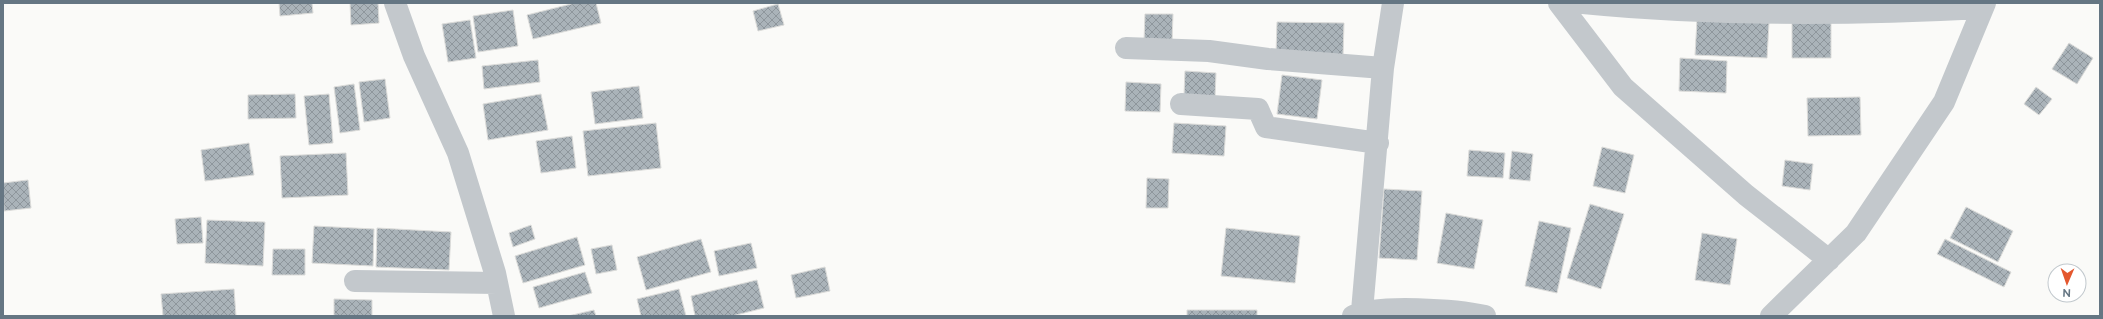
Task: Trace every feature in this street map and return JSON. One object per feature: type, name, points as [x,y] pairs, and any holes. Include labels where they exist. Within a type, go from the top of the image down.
[{"type":"street","points":[[395,3],[414,56],[458,153],[497,283],[504,316]]},
{"type":"street","points":[[1393,3],[1383,68],[1378,143],[1358,314],[1419,309],[1464,311],[1485,316]]},
{"type":"street","points":[[1559,3],[1623,87],[1746,195],[1828,260]]},
{"type":"street","points":[[1583,3],[1698,12],[1897,12],[1984,5],[1944,102],[1856,233],[1771,316]]},
{"type":"street","points":[[1126,48],[1209,51],[1268,60],[1383,68]]},
{"type":"street","points":[[1181,104],[1258,109],[1266,127],[1378,143]]},
{"type":"street","points":[[355,281],[497,283]]},
{"type":"building","points":[[279,3],[312,3],[313,13],[280,16]]},
{"type":"building","points":[[350,3],[378,3],[379,23],[351,25]]},
{"type":"building","points":[[575,3],[596,3],[601,23],[533,39],[527,15]]},
{"type":"building","points":[[778,4],[784,25],[758,31],[753,11]]},
{"type":"building","points":[[513,10],[518,46],[478,52],[473,16]]},
{"type":"building","points":[[1145,14],[1173,14],[1172,42],[1144,41]]},
{"type":"building","points":[[1792,19],[1831,19],[1831,58],[1792,58]]},
{"type":"building","points":[[470,20],[476,58],[448,62],[442,24]]},
{"type":"building","points":[[1697,20],[1769,23],[1767,58],[1695,55]]},
{"type":"building","points":[[1277,22],[1344,23],[1343,56],[1276,54]]},
{"type":"building","points":[[2069,43],[2093,58],[2077,84],[2052,69]]},
{"type":"building","points":[[1680,58],[1727,61],[1726,93],[1679,91]]},
{"type":"building","points":[[538,60],[540,82],[484,89],[482,66]]},
{"type":"building","points":[[1185,71],[1216,73],[1215,97],[1184,95]]},
{"type":"building","points":[[1282,75],[1322,80],[1317,119],[1277,114]]},
{"type":"building","points":[[385,79],[390,118],[364,122],[359,82]]},
{"type":"building","points":[[1126,82],[1161,84],[1160,112],[1125,111]]},
{"type":"building","points":[[354,84],[360,130],[340,133],[334,87]]},
{"type":"building","points":[[639,86],[643,118],[595,124],[591,92]]},
{"type":"building","points":[[2036,87],[2052,99],[2039,115],[2024,104]]},
{"type":"building","points":[[295,94],[296,118],[248,119],[248,95]]},
{"type":"building","points":[[329,94],[333,143],[309,145],[304,96]]},
{"type":"building","points":[[541,94],[548,130],[488,140],[483,104]]},
{"type":"building","points":[[1860,97],[1861,135],[1808,136],[1807,98]]},
{"type":"building","points":[[656,123],[661,168],[588,176],[583,131]]},
{"type":"building","points":[[1174,123],[1226,126],[1224,156],[1172,153]]},
{"type":"building","points":[[572,136],[576,168],[541,173],[536,141]]},
{"type":"building","points":[[249,143],[254,175],[205,181],[201,150]]},
{"type":"building","points":[[1602,147],[1634,155],[1625,193],[1593,186]]},
{"type":"building","points":[[1469,150],[1505,153],[1503,178],[1467,176]]},
{"type":"building","points":[[1512,151],[1533,154],[1530,181],[1509,179]]},
{"type":"building","points":[[346,153],[348,195],[282,198],[280,156]]},
{"type":"building","points":[[1785,160],[1813,164],[1810,190],[1782,186]]},
{"type":"building","points":[[1147,178],[1169,179],[1168,208],[1146,208]]},
{"type":"building","points":[[28,180],[31,208],[4,211],[3,183]]},
{"type":"building","points":[[1384,189],[1422,191],[1417,260],[1379,258]]},
{"type":"building","points":[[1590,204],[1624,214],[1601,289],[1567,278]]},
{"type":"building","points":[[1966,207],[2013,231],[1998,262],[1950,238]]},
{"type":"building","points":[[1446,213],[1483,220],[1474,269],[1437,263]]},
{"type":"building","points":[[201,217],[203,243],[177,244],[175,219]]},
{"type":"building","points":[[207,220],[265,222],[263,266],[205,263]]},
{"type":"building","points":[[1539,221],[1571,228],[1557,293],[1525,286]]},
{"type":"building","points":[[531,225],[535,239],[513,247],[509,233]]},
{"type":"building","points":[[314,226],[374,229],[373,266],[312,263]]},
{"type":"building","points":[[377,228],[451,232],[449,270],[376,267]]},
{"type":"building","points":[[1226,228],[1300,236],[1295,283],[1221,276]]},
{"type":"building","points":[[1702,233],[1737,239],[1730,285],[1695,280]]},
{"type":"building","points":[[577,237],[585,265],[523,283],[515,256]]},
{"type":"building","points":[[701,239],[711,272],[646,290],[637,257]]},
{"type":"building","points":[[1945,239],[2011,272],[2004,287],[1937,254]]},
{"type":"building","points":[[751,243],[757,268],[719,276],[714,251]]},
{"type":"building","points":[[612,245],[617,270],[596,274],[591,249]]},
{"type":"building","points":[[273,249],[305,249],[305,275],[272,275]]},
{"type":"building","points":[[825,267],[830,291],[796,298],[791,275]]},
{"type":"building","points":[[585,272],[592,293],[539,308],[533,287]]},
{"type":"building","points":[[757,280],[764,308],[732,316],[695,316],[691,296]]},
{"type":"building","points":[[234,289],[236,316],[163,316],[161,294]]},
{"type":"building","points":[[679,289],[686,316],[641,316],[637,299]]},
{"type":"building","points":[[334,299],[372,300],[372,316],[334,316]]},
{"type":"building","points":[[594,310],[596,316],[568,316]]},
{"type":"building","points":[[1187,310],[1257,310],[1257,316],[1187,316]]}]
